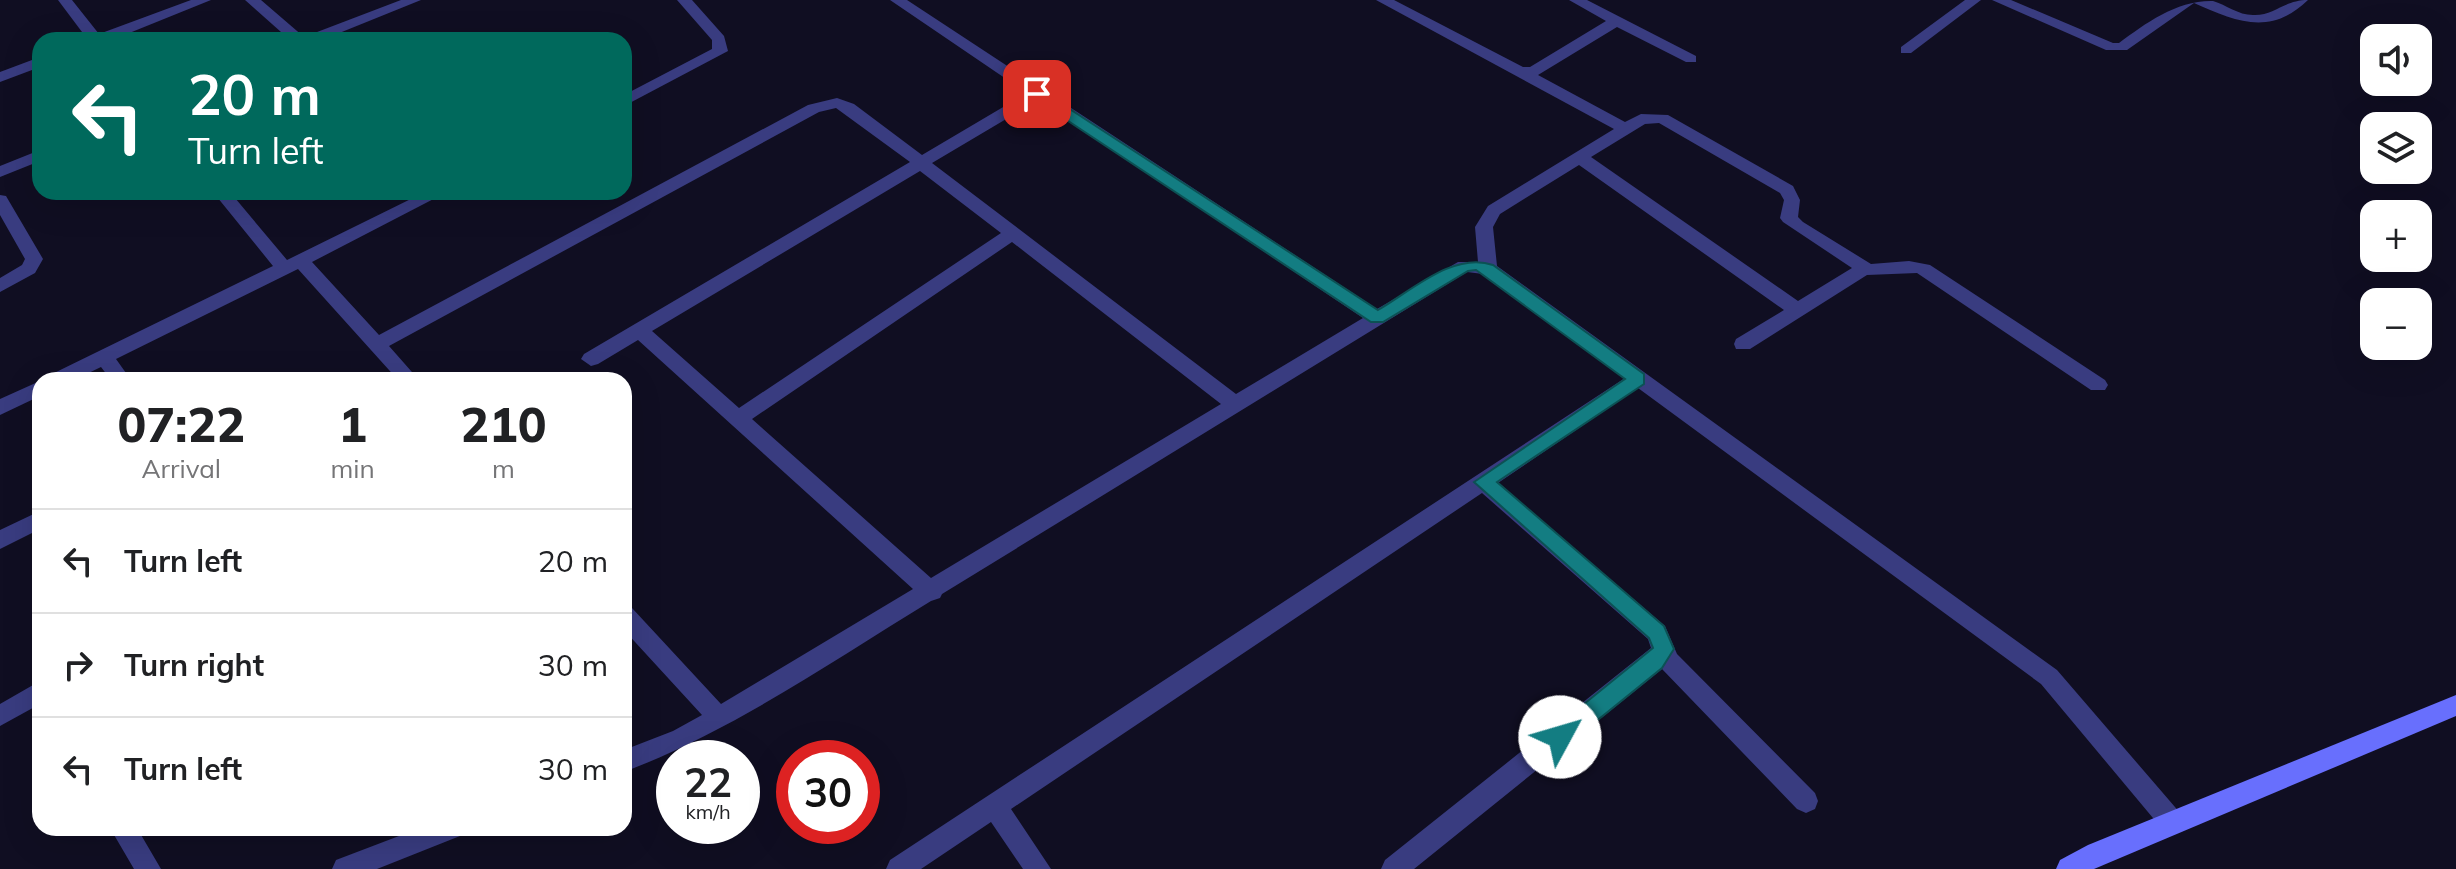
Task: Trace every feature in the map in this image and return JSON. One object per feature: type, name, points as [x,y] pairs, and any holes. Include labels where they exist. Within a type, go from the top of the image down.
[{"type":"street","points":[[65,0],[91,32]]},
{"type":"street","points":[[118,32],[204,0]]},
{"type":"street","points":[[252,0],[290,32]]},
{"type":"street","points":[[330,32],[414,0]]},
{"type":"street","points":[[632,97],[720,51],[719,39],[684,0]]},
{"type":"street","points":[[897,0],[1377,318]]},
{"type":"street","points":[[1383,0],[1625,128]]},
{"type":"street","points":[[1576,0],[1691,59]]},
{"type":"street","points":[[1906,50],[1974,0]]},
{"type":"street","points":[[1999,0],[2111,47],[2122,47],[2189,0]]},
{"type":"street","points":[[2199,0],[2256,21],[2269,20],[2301,0]]},
{"type":"street","points":[[1521,72],[1534,71],[1616,21]]},
{"type":"street","points":[[0,77],[32,65]]},
{"type":"street","points":[[591,359],[1037,94]]},
{"type":"street","points":[[377,344],[824,104],[848,107],[1236,405]]},
{"type":"street","points":[[1488,269],[1484,227],[1487,218],[1625,128],[1641,119],[1662,118],[1787,190],[1792,200],[1789,218],[1865,268],[1876,272],[1910,267],[1924,269],[2098,385]]},
{"type":"street","points":[[1579,157],[1798,310]]},
{"type":"street","points":[[0,172],[32,158]]},
{"type":"street","points":[[0,200],[34,259],[29,269],[0,286]]},
{"type":"street","points":[[229,200],[402,372]]},
{"type":"street","points":[[73,372],[423,200]]},
{"type":"street","points":[[736,420],[1013,233]]},
{"type":"street","points":[[632,758],[681,739],[719,718],[932,592],[1464,266],[1488,269],[2049,677],[2172,822]]},
{"type":"street","points":[[1743,344],[1865,268]]},
{"type":"street","points":[[640,331],[932,592]]},
{"type":"street","points":[[104,357],[115,372]]},
{"type":"street","points":[[899,869],[1638,379]]},
{"type":"street","points":[[0,408],[32,392]]},
{"type":"street","points":[[1483,482],[1657,633],[1669,661],[1806,801]]},
{"type":"street","points":[[0,540],[32,523]]},
{"type":"street","points":[[632,624],[719,718]]},
{"type":"street","points":[[1394,869],[1655,661],[1663,649]]},
{"type":"street","points":[[0,716],[32,696]]},
{"type":"street","points":[[2069,869],[2172,822],[2456,705]]},
{"type":"street","points":[[0,716],[20,708],[32,707]]},
{"type":"street","points":[[994,806],[1038,869]]},
{"type":"street","points":[[128,836],[148,869]]},
{"type":"street","points":[[345,869],[430,836]]},
{"type":"route","points":[[1037,94],[1377,318],[1464,266],[1477,265],[1488,269],[1638,379],[1483,482],[1657,633],[1663,649],[1655,661],[1560,737]]}]
